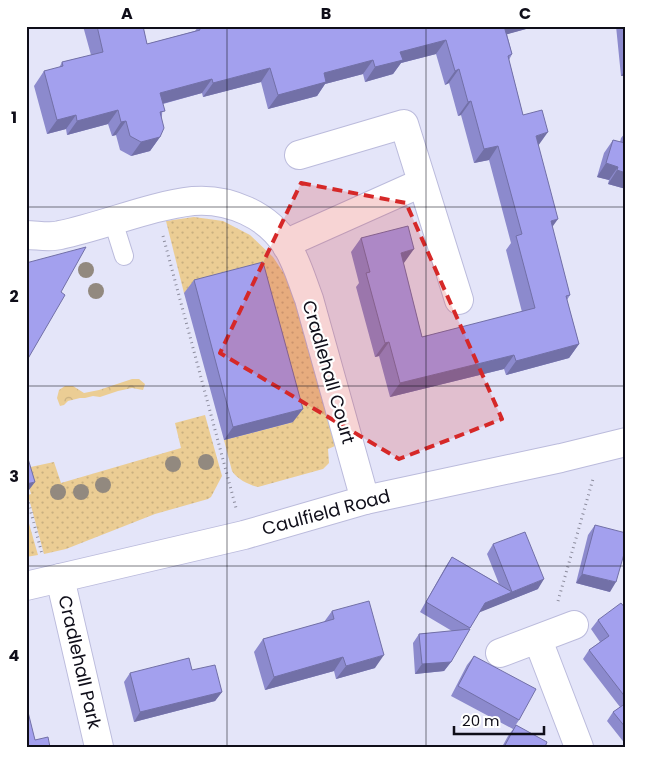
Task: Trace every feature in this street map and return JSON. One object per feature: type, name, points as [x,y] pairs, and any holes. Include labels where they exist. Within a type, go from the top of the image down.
[{"type":"street","points":[[299,155],[404,124],[459,300]]},
{"type":"street","points":[[287,246],[298,238],[421,183]]},
{"type":"street","name":"Cradlehall Court","points":[[26,235],[58,236],[156,209],[193,201],[225,202],[255,214],[273,228],[287,246],[309,299],[365,500]]},
{"type":"street","name":"Caulfield Road","points":[[26,586],[244,535],[365,500],[561,458],[614,444]]},
{"type":"street","name":"Cradlehall Park","points":[[60,578],[98,747]]},
{"type":"street","points":[[500,653],[556,632],[579,747]]},
{"type":"lane","points":[[113,221],[124,256]]},
{"type":"path","points":[[156,209],[244,535]]},
{"type":"path","points":[[556,632],[552,621],[614,444]]},
{"type":"path","points":[[26,493],[42,554]]},
{"type":"highlighted area","points":[[301,183],[406,203],[502,419],[399,459],[220,353]]},
{"type":"green space","points":[[194,217],[223,221],[250,235],[273,257],[289,281],[335,446],[328,449],[329,463],[323,469],[258,487],[243,481],[232,471],[224,440],[293,422],[184,293],[166,221]]},
{"type":"green space","points":[[132,379],[139,379],[145,384],[143,390],[132,388],[100,397],[80,398],[68,401],[60,406],[57,398],[59,390],[65,386],[73,386],[84,393]]},
{"type":"green space","points":[[205,415],[222,476],[211,497],[155,514],[66,549],[44,554],[28,495],[31,494],[26,468],[54,462],[61,483],[181,448],[175,423]]},
{"type":"green space","points":[[26,513],[38,555],[26,557]]},
{"type":"building","points":[[97,26],[143,26],[147,44],[200,30],[199,26],[504,26],[512,54],[508,56],[523,115],[542,110],[548,132],[536,136],[558,219],[551,221],[570,295],[566,296],[579,344],[516,361],[514,355],[400,383],[389,342],[385,343],[366,273],[370,272],[361,238],[408,226],[414,249],[401,253],[422,337],[535,308],[516,236],[522,234],[498,146],[484,149],[471,101],[468,102],[459,69],[455,71],[446,40],[400,52],[403,60],[375,67],[373,60],[324,73],[326,82],[278,95],[270,68],[213,83],[212,79],[160,93],[165,111],[160,112],[164,128],[160,137],[141,142],[130,136],[126,121],[121,122],[118,110],[77,121],[76,115],[57,120],[44,71],[63,66],[62,62],[103,52]]},
{"type":"building","points":[[613,140],[626,142],[626,173],[617,170],[618,167],[606,163]]},
{"type":"building","points":[[86,247],[61,292],[65,295],[26,362],[26,263]]},
{"type":"building","points":[[263,262],[303,409],[233,427],[194,280]]},
{"type":"building","points":[[26,452],[35,482],[26,484]]},
{"type":"building","points":[[595,525],[626,533],[626,547],[616,582],[582,574]]},
{"type":"building","points":[[525,532],[544,579],[485,603],[470,628],[426,602],[452,557],[512,592],[493,544]]},
{"type":"building","points":[[369,601],[384,655],[346,666],[343,657],[274,677],[263,639],[334,619],[332,611]]},
{"type":"building","points":[[621,603],[626,609],[626,698],[589,650],[609,636],[598,620]]},
{"type":"building","points":[[470,629],[451,662],[422,664],[419,634]]},
{"type":"building","points":[[474,656],[536,689],[519,720],[458,686]]},
{"type":"building","points":[[189,658],[192,670],[215,665],[222,692],[140,712],[130,673]]},
{"type":"building","points":[[626,703],[626,728],[613,712]]},
{"type":"building","points":[[26,704],[35,740],[48,737],[50,747],[26,747]]},
{"type":"building","points":[[516,725],[547,742],[545,747],[504,747]]}]
